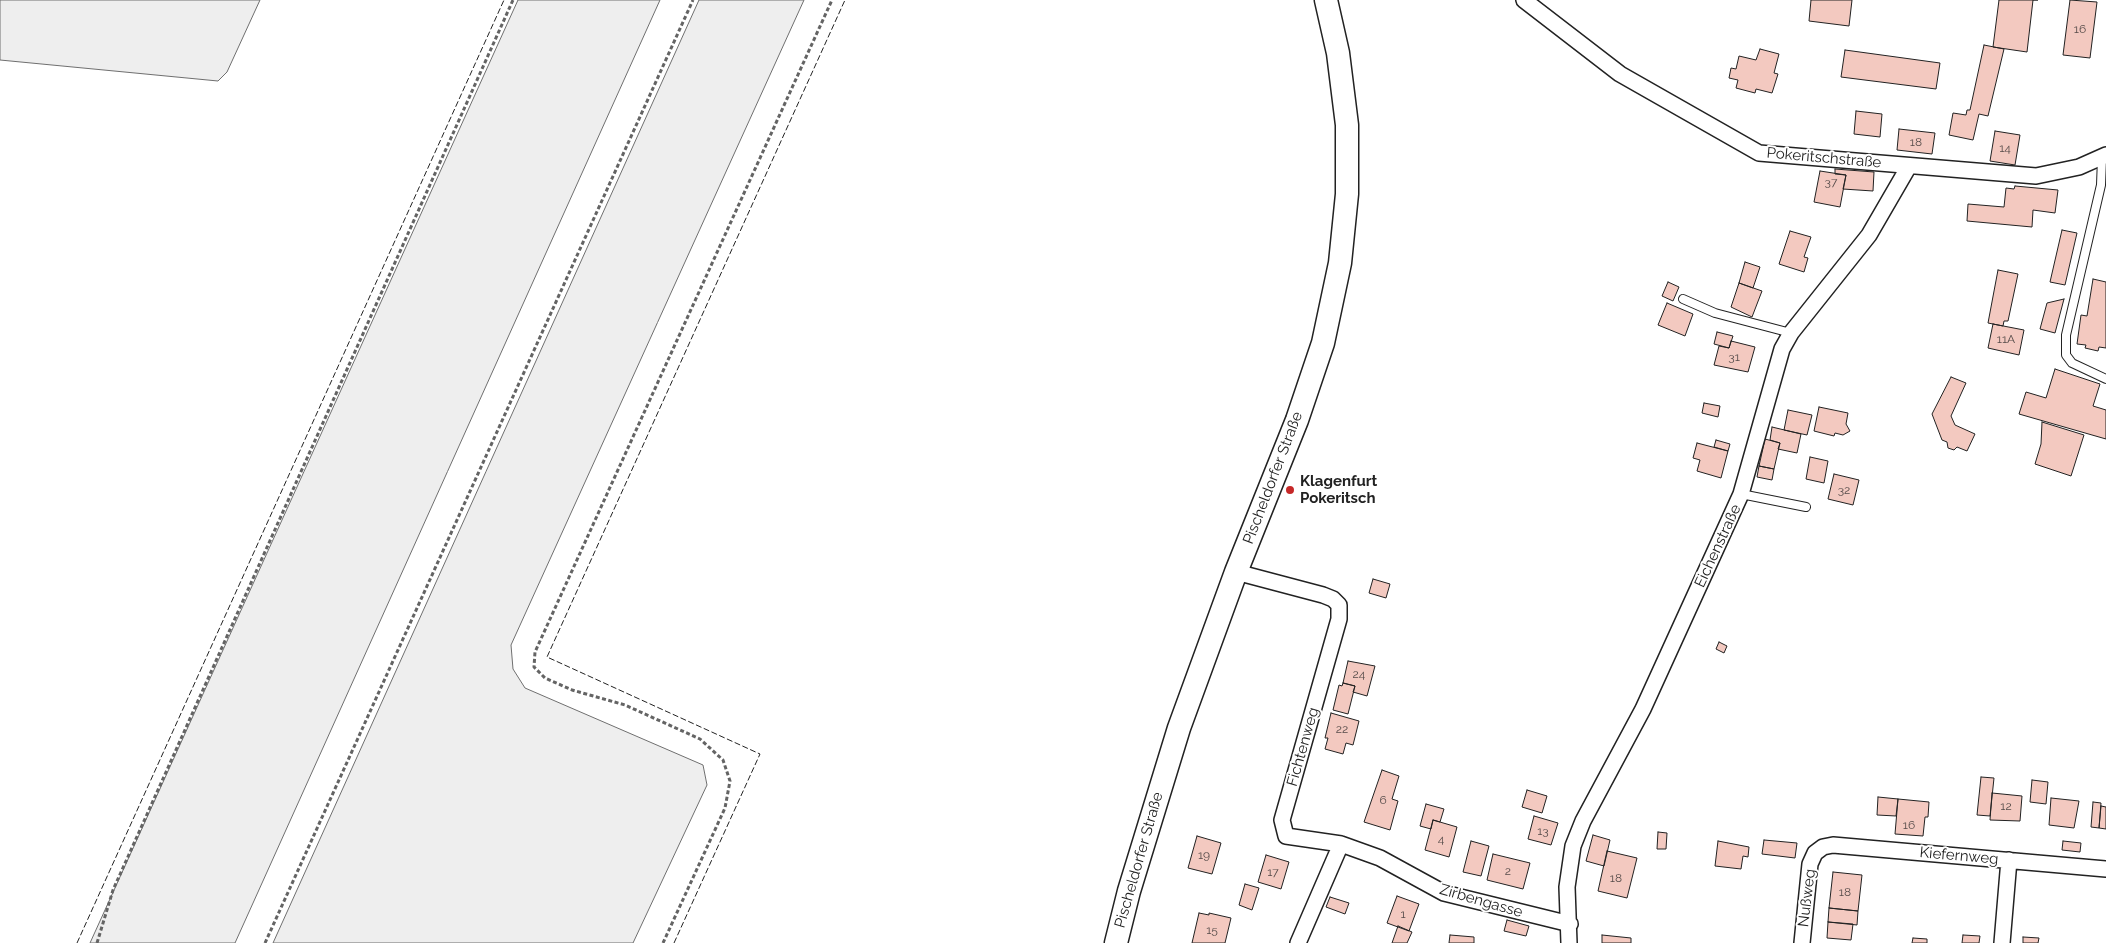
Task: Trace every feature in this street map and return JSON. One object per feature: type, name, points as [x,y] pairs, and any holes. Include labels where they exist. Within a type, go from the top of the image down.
[{"type":"main road","name":"Pischeldorfer Straße","points":[[1116,943],[1129,891],[1178,728],[1236,572],[1297,420],[1323,343],[1340,263],[1347,194],[1347,125],[1338,53],[1326,0]]},
{"type":"street","name":"Pokeritschstraße","points":[[1524,0],[1620,74],[1760,153],[2036,176],[2079,168],[2104,157]]},
{"type":"street","name":"Eichenstraße","points":[[1570,943],[1567,887],[1576,838],[1643,709],[1741,494],[1782,349],[1791,332],[1869,235],[1910,166]]},
{"type":"street","name":"Fichtenweg","points":[[1236,572],[1323,595],[1332,599],[1338,605],[1339,619],[1282,820],[1286,836],[1341,844]]},
{"type":"street","name":"Zirbengasse","points":[[1341,844],[1380,858],[1444,893],[1570,924]]},
{"type":"street","points":[[1298,943],[1341,844]]},
{"type":"street","name":"Kiefernweg","points":[[1815,853],[1823,847],[1833,845],[2106,870]]},
{"type":"street","name":"Nußweg","points":[[1802,943],[1810,864],[1815,853]]},
{"type":"street","points":[[2002,943],[2009,860]]},
{"type":"lane","points":[[2104,157],[2101,185],[2066,335],[2066,355],[2072,363],[2106,379]]},
{"type":"lane","points":[[1683,298],[1715,312],[1791,332]]},
{"type":"lane","points":[[1741,494],[1806,507]]},
{"type":"path","points":[[96,943],[113,890],[513,0]]},
{"type":"path","points":[[265,943],[693,0]]},
{"type":"path","points":[[663,943],[726,808],[730,781],[723,760],[700,739],[624,705],[572,690],[545,678],[534,667],[535,652],[832,0]]},
{"type":"shaded area","points":[[0,0],[260,0],[227,72],[218,81],[0,60]]},
{"type":"shaded area","points":[[518,0],[660,0],[235,943],[90,943]]},
{"type":"shaded area","points":[[699,0],[804,0],[511,645],[513,669],[525,688],[703,765],[707,785],[633,943],[273,943]]},
{"type":"building","points":[[1811,0],[1852,0],[1849,26],[1809,21]]},
{"type":"building","points":[[1999,0],[2033,0],[2027,52],[1993,47]]},
{"type":"building","points":[[2070,0],[2097,2],[2090,58],[2063,55]]},
{"type":"building","points":[[1984,45],[2004,49],[1988,116],[1979,114],[1973,140],[1949,135],[1953,113],[1966,115],[1967,110],[1970,110]]},
{"type":"building","points":[[1760,49],[1779,54],[1774,73],[1778,74],[1772,93],[1756,89],[1755,93],[1736,88],[1738,80],[1729,78],[1731,68],[1736,69],[1739,56],[1756,60]]},
{"type":"building","points":[[1845,50],[1940,63],[1936,89],[1841,77]]},
{"type":"building","points":[[1856,111],[1882,114],[1880,137],[1854,134]]},
{"type":"building","points":[[1899,129],[1935,133],[1932,154],[1897,150]]},
{"type":"building","points":[[1995,131],[2020,135],[2015,165],[1990,161]]},
{"type":"building","points":[[1835,169],[1874,172],[1873,191],[1843,189],[1846,175],[1835,174]]},
{"type":"building","points":[[1820,171],[1846,175],[1840,207],[1814,202]]},
{"type":"building","points":[[2015,186],[2058,190],[2055,213],[2033,210],[2032,227],[1967,221],[1968,204],[2004,207],[2006,188],[2014,189]]},
{"type":"building","points":[[2062,230],[2077,233],[2065,285],[2050,282]]},
{"type":"building","points":[[1790,231],[1811,237],[1804,257],[1808,258],[1804,272],[1779,264]]},
{"type":"building","points":[[1745,262],[1760,267],[1753,288],[1739,283]]},
{"type":"building","points":[[1998,270],[2018,274],[2008,321],[2004,321],[2003,326],[1988,323]]},
{"type":"building","points":[[2093,279],[2106,282],[2106,348],[2099,347],[2098,351],[2085,348],[2086,345],[2077,344],[2081,315],[2087,316]]},
{"type":"building","points":[[1668,282],[1679,287],[1673,301],[1662,296]]},
{"type":"building","points":[[1739,283],[1762,291],[1752,317],[1731,307]]},
{"type":"building","points":[[2064,299],[2055,333],[2040,329],[2047,303]]},
{"type":"building","points":[[1667,303],[1693,314],[1685,336],[1658,325]]},
{"type":"building","points":[[1993,324],[2024,330],[2019,355],[1988,348]]},
{"type":"building","points":[[1717,332],[1733,336],[1729,348],[1714,344]]},
{"type":"building","points":[[1731,341],[1755,347],[1748,372],[1714,365],[1719,346],[1729,348]]},
{"type":"building","points":[[2055,369],[2100,384],[2093,406],[2106,410],[2106,439],[2019,414],[2026,392],[2046,398]]},
{"type":"building","points":[[1951,377],[1966,383],[1951,416],[1955,425],[1975,434],[1967,451],[1957,447],[1954,450],[1948,448],[1947,442],[1942,440],[1932,414]]},
{"type":"building","points":[[1704,403],[1720,406],[1718,417],[1702,413]]},
{"type":"building","points":[[1819,407],[1848,413],[1846,424],[1850,431],[1843,435],[1835,433],[1834,436],[1814,431]]},
{"type":"building","points":[[1788,410],[1812,415],[1807,435],[1784,430]]},
{"type":"building","points":[[2042,422],[2084,435],[2071,476],[2035,464],[2041,444]]},
{"type":"building","points":[[1772,427],[1801,434],[1797,453],[1778,449],[1780,443],[1770,440]]},
{"type":"building","points":[[1765,439],[1780,443],[1774,469],[1759,466]]},
{"type":"building","points":[[1716,440],[1730,444],[1728,451],[1714,447]]},
{"type":"building","points":[[1697,443],[1728,451],[1721,478],[1697,471],[1700,460],[1693,458]]},
{"type":"building","points":[[1810,457],[1828,461],[1824,483],[1806,479]]},
{"type":"building","points":[[1759,466],[1774,469],[1772,480],[1757,477]]},
{"type":"building","points":[[1834,474],[1859,480],[1853,505],[1828,499]]},
{"type":"building","points":[[1373,579],[1390,584],[1386,598],[1369,593]]},
{"type":"building","points":[[1719,642],[1727,646],[1724,653],[1716,649]]},
{"type":"building","points":[[1348,661],[1375,666],[1367,696],[1353,692],[1355,686],[1343,683]]},
{"type":"building","points":[[1343,683],[1355,686],[1348,714],[1333,710],[1339,685],[1342,686]]},
{"type":"building","points":[[1331,713],[1359,721],[1353,745],[1346,743],[1343,754],[1325,749],[1328,738],[1325,738]]},
{"type":"building","points":[[1382,770],[1399,776],[1392,799],[1398,801],[1390,830],[1364,822]]},
{"type":"building","points":[[1981,777],[1994,778],[1990,816],[1977,815]]},
{"type":"building","points":[[2032,780],[2048,782],[2046,804],[2030,802]]},
{"type":"building","points":[[1527,790],[1547,796],[1542,813],[1522,807]]},
{"type":"building","points":[[1992,793],[2022,796],[2020,821],[1990,820]]},
{"type":"building","points":[[1878,797],[1898,799],[1896,816],[1877,815]]},
{"type":"building","points":[[2051,798],[2079,801],[2074,828],[2049,825]]},
{"type":"building","points":[[1898,799],[1929,802],[1928,817],[1925,817],[1923,836],[1895,834]]},
{"type":"building","points":[[2093,802],[2101,803],[2099,828],[2091,827]]},
{"type":"building","points":[[1426,804],[1444,809],[1440,822],[1433,820],[1431,829],[1420,826]]},
{"type":"building","points":[[2101,806],[2106,807],[2106,829],[2099,828]]},
{"type":"building","points":[[1534,816],[1558,823],[1551,845],[1528,839]]},
{"type":"building","points":[[1433,820],[1457,827],[1449,857],[1425,850]]},
{"type":"building","points":[[1658,832],[1667,833],[1666,849],[1657,849]]},
{"type":"building","points":[[1593,835],[1610,840],[1604,866],[1586,861]]},
{"type":"building","points":[[1197,836],[1221,843],[1212,874],[1188,868]]},
{"type":"building","points":[[1764,840],[1797,843],[1795,858],[1762,854]]},
{"type":"building","points":[[1471,841],[1489,846],[1481,876],[1463,872]]},
{"type":"building","points":[[1718,841],[1749,847],[1748,857],[1743,856],[1741,869],[1715,866]]},
{"type":"building","points":[[2063,841],[2081,843],[2080,852],[2062,850]]},
{"type":"building","points":[[1607,851],[1637,858],[1627,898],[1598,891]]},
{"type":"building","points":[[1493,854],[1530,863],[1523,889],[1487,880]]},
{"type":"building","points":[[1266,855],[1289,862],[1281,889],[1258,882]]},
{"type":"building","points":[[1833,872],[1862,875],[1858,911],[1829,908]]},
{"type":"building","points":[[1245,884],[1259,888],[1252,910],[1239,905]]},
{"type":"building","points":[[1397,896],[1419,904],[1409,931],[1387,923]]},
{"type":"building","points":[[1330,897],[1349,903],[1345,914],[1326,907]]},
{"type":"building","points":[[1829,908],[1858,911],[1857,925],[1828,922]]},
{"type":"building","points":[[1199,913],[1209,915],[1209,913],[1231,918],[1225,943],[1192,943]]},
{"type":"building","points":[[1507,920],[1529,926],[1526,936],[1504,931]]},
{"type":"building","points":[[1828,922],[1853,924],[1851,940],[1827,938]]},
{"type":"building","points":[[1398,926],[1412,932],[1407,943],[1392,943]]},
{"type":"building","points":[[1450,935],[1474,937],[1474,943],[1449,943]]},
{"type":"building","points":[[1602,935],[1631,938],[1631,943],[1602,943]]},
{"type":"building","points":[[1963,935],[1980,936],[1979,943],[1962,943]]},
{"type":"building","points":[[2023,937],[2039,938],[2038,943],[2023,943]]},
{"type":"building","points":[[1913,938],[1927,939],[1927,943],[1912,943]]},
{"type":"fence","points":[[77,943],[504,0]]},
{"type":"fence","points":[[674,943],[760,754],[547,657],[845,0]]},
{"type":"place","name":"Klagenfurt Pokeritsch","points":[[1290,490]]}]
